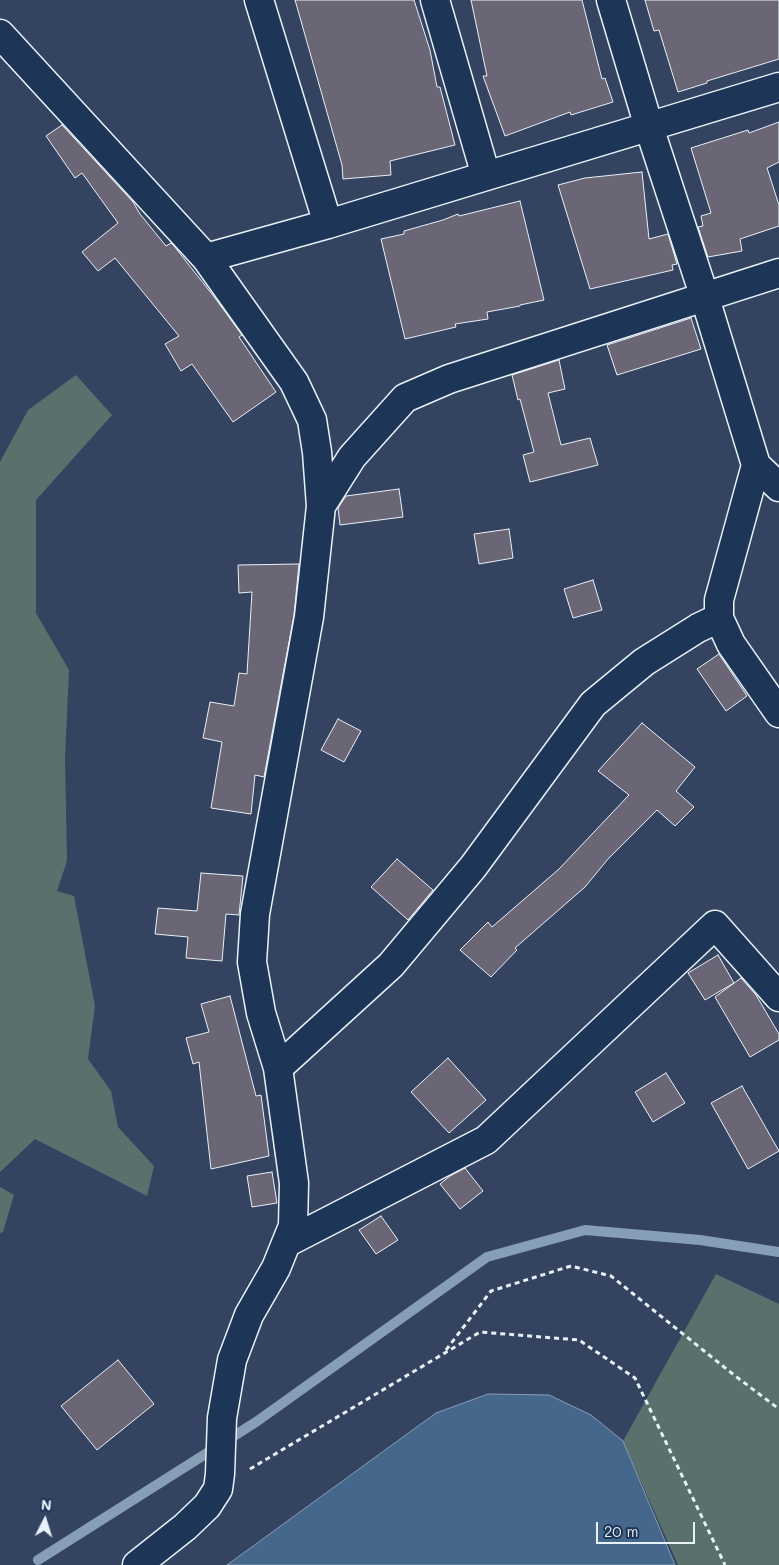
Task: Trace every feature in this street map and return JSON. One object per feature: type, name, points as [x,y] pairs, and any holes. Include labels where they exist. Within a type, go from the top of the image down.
[{"type":"street","points":[[259,0],[328,224]]},
{"type":"street","points":[[434,0],[486,176]]},
{"type":"street","points":[[611,0],[649,127],[705,298],[756,465],[779,487]]},
{"type":"street","points":[[0,34],[206,258],[294,382],[312,420],[317,452],[321,506],[309,617],[255,914],[252,962],[261,1013],[278,1068],[294,1183],[293,1226],[276,1268],[250,1315],[232,1360],[222,1418],[219,1479],[208,1506],[137,1565]]},
{"type":"street","points":[[206,258],[328,224],[779,87]]},
{"type":"street","points":[[321,506],[352,457],[405,398],[449,379],[779,273]]},
{"type":"street","points":[[756,465],[719,600],[719,618],[731,644],[779,713]]},
{"type":"street","points":[[278,1068],[391,965],[473,867],[593,704],[644,662],[698,628],[719,618]]},
{"type":"street","points":[[286,1242],[486,1140],[715,925],[779,997]]},
{"type":"path","points":[[444,1353],[491,1291],[571,1266],[611,1276],[734,1376],[779,1409]]},
{"type":"path","points":[[219,1479],[480,1332],[579,1340],[635,1378],[725,1565]]},
{"type":"green space","points":[[76,375],[112,415],[36,500],[36,613],[69,670],[65,759],[67,861],[57,891],[74,896],[95,1006],[88,1059],[111,1091],[118,1127],[154,1166],[147,1196],[35,1139],[0,1172],[0,462],[28,410]]},
{"type":"green space","points":[[0,1187],[14,1195],[3,1232],[0,1233]]},
{"type":"green space","points":[[716,1274],[779,1304],[779,1565],[678,1565],[623,1441]]},
{"type":"water","points":[[488,1394],[549,1395],[591,1415],[623,1441],[675,1565],[227,1565],[436,1413]]},
{"type":"building","points":[[295,0],[414,0],[430,50],[437,87],[440,87],[455,145],[390,161],[391,175],[343,179],[342,165]]},
{"type":"building","points":[[471,0],[582,0],[602,79],[605,78],[613,102],[571,115],[570,112],[505,136],[483,76],[487,76]]},
{"type":"building","points":[[645,0],[779,0],[779,59],[678,92],[659,30],[654,31]]},
{"type":"building","points":[[779,122],[779,162],[767,168],[779,205],[779,226],[740,239],[742,251],[708,257],[698,227],[703,226],[701,216],[711,213],[691,148],[748,130],[749,133]]},
{"type":"building","points":[[62,125],[133,202],[140,214],[166,246],[171,243],[174,246],[242,335],[239,337],[276,392],[233,422],[192,364],[181,371],[165,344],[179,336],[115,258],[98,271],[82,252],[118,223],[82,173],[75,178],[46,136]]},
{"type":"building","points":[[642,172],[649,239],[668,234],[677,264],[672,265],[673,270],[590,289],[558,185],[585,178]]},
{"type":"building","points":[[520,201],[544,300],[487,312],[488,319],[455,324],[456,327],[405,339],[381,239],[404,234],[404,231],[458,214],[459,216]]},
{"type":"building","points":[[691,318],[701,349],[617,375],[607,345]]},
{"type":"building","points":[[559,360],[565,389],[548,393],[561,445],[590,438],[598,465],[530,482],[523,455],[534,452],[512,375]]},
{"type":"building","points":[[399,489],[403,517],[340,525],[338,508],[346,496]]},
{"type":"building","points":[[509,529],[513,558],[479,564],[474,534]]},
{"type":"building","points":[[299,564],[294,615],[264,777],[255,775],[251,814],[211,808],[222,742],[203,738],[210,702],[234,706],[239,673],[247,674],[252,592],[239,593],[238,565]]},
{"type":"building","points":[[593,580],[602,610],[573,618],[564,589]]},
{"type":"building","points":[[719,654],[747,696],[726,711],[697,669]]},
{"type":"building","points":[[338,719],[361,731],[344,762],[321,750]]},
{"type":"building","points":[[642,723],[695,767],[676,791],[694,807],[675,826],[657,810],[608,859],[585,887],[515,948],[517,950],[491,977],[460,950],[488,922],[492,927],[559,869],[629,795],[598,771]]},
{"type":"building","points":[[397,859],[433,890],[408,920],[371,887]]},
{"type":"building","points":[[201,873],[243,876],[239,915],[226,914],[222,961],[186,958],[188,937],[155,934],[158,908],[197,911]]},
{"type":"building","points":[[718,955],[734,983],[705,1000],[688,973]]},
{"type":"building","points":[[741,978],[756,995],[779,1034],[779,1040],[750,1057],[715,997]]},
{"type":"building","points":[[230,996],[256,1096],[261,1095],[269,1156],[211,1169],[199,1062],[193,1064],[186,1038],[209,1032],[201,1004]]},
{"type":"building","points":[[448,1058],[486,1100],[449,1133],[411,1092]]},
{"type":"building","points":[[666,1073],[685,1103],[653,1122],[635,1092]]},
{"type":"building","points":[[742,1086],[779,1151],[748,1169],[711,1103]]},
{"type":"building","points":[[465,1168],[483,1191],[460,1209],[440,1184]]},
{"type":"building","points":[[272,1172],[277,1203],[252,1207],[247,1176]]},
{"type":"building","points":[[381,1216],[398,1240],[376,1254],[359,1230]]},
{"type":"building","points":[[118,1360],[154,1404],[97,1450],[61,1406]]},
{"type":"waterway","points":[[38,1560],[256,1422],[487,1257],[585,1230],[700,1240],[779,1252]]}]
